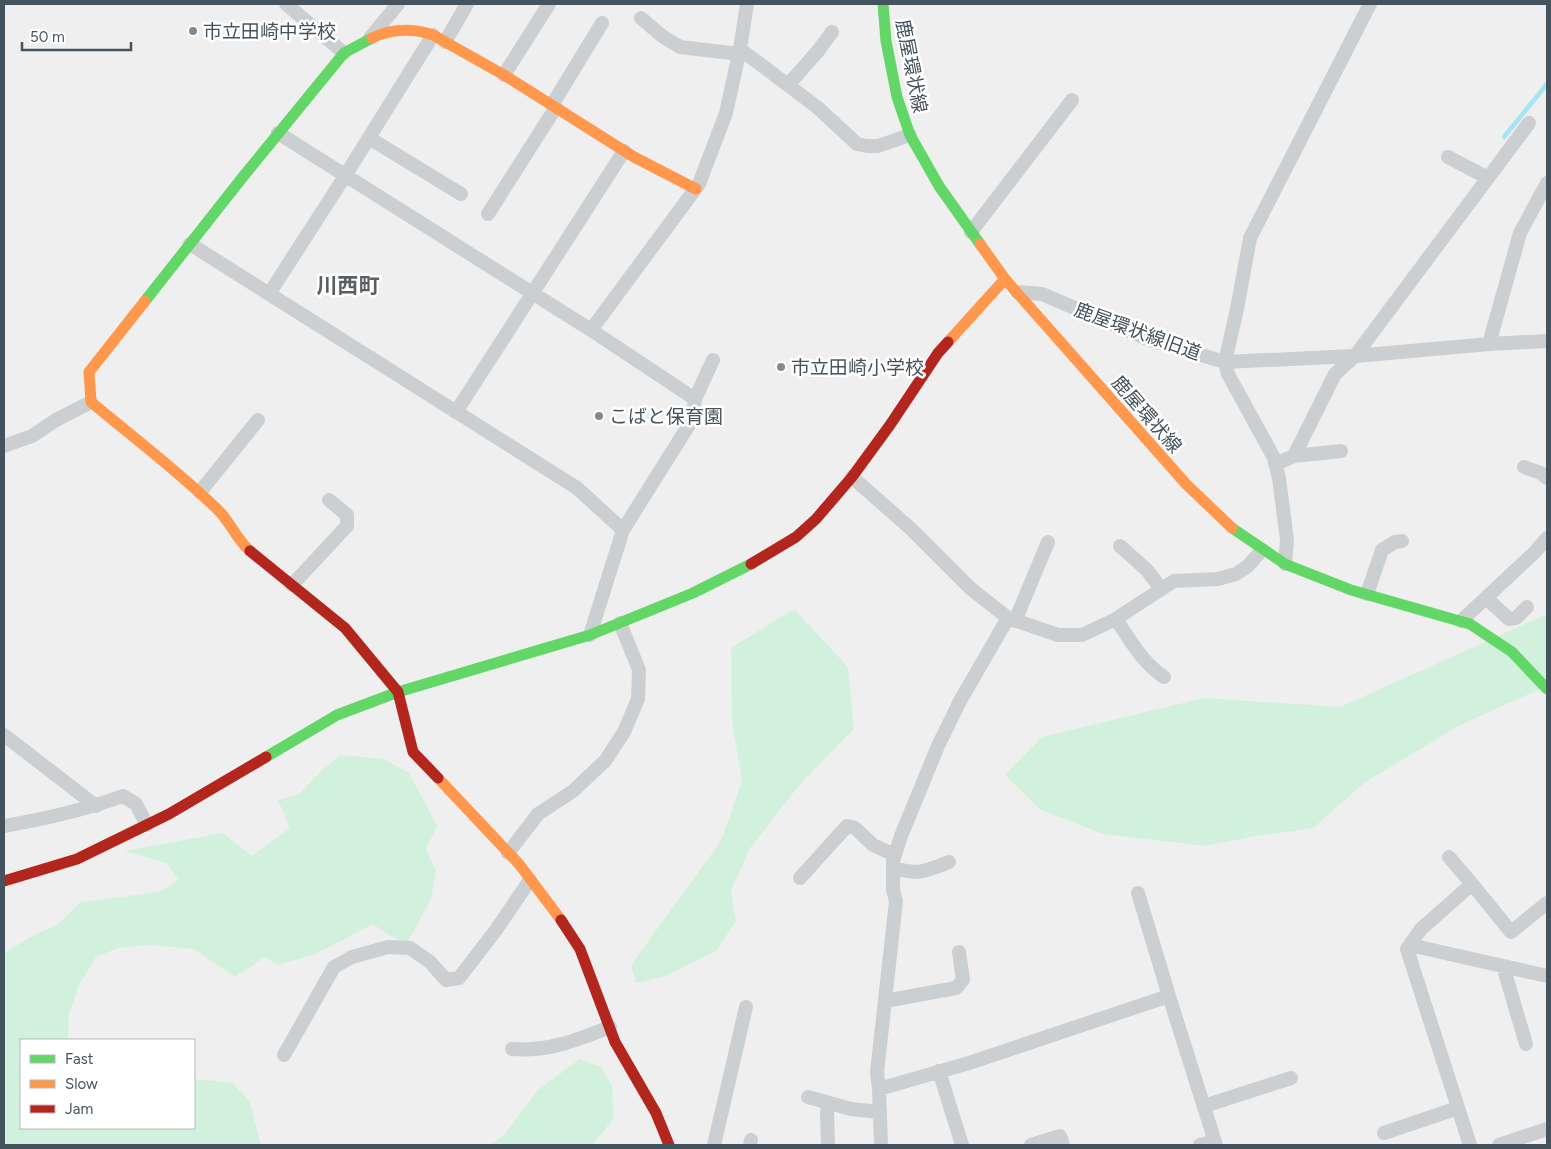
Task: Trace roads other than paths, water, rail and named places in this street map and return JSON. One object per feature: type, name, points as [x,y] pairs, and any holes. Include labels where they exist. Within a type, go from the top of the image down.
[{"type":"street","points":[[286,4],[344,53]]},
{"type":"street","points":[[370,38],[398,4]]},
{"type":"street","points":[[269,294],[369,138],[439,38],[467,4]]},
{"type":"street","points":[[504,75],[549,4]]},
{"type":"street","points":[[591,330],[696,189],[726,113],[740,51],[747,4]]},
{"type":"street","name":"鹿屋環状線","points":[[883,4],[886,41],[897,97],[910,134],[939,186],[1005,279],[1186,484],[1234,530],[1285,564],[1351,590],[1470,624],[1512,652],[1547,689]]},
{"type":"street","points":[[1370,4],[1250,238],[1225,362],[1355,356],[1489,344],[1547,341]]},
{"type":"street","points":[[641,18],[662,36],[680,47],[740,51],[817,107],[857,144],[878,146],[910,134]]},
{"type":"street","points":[[488,214],[554,106],[595,27]]},
{"type":"street","points":[[669,1145],[656,1113],[616,1042],[580,949],[564,924],[508,853],[413,752],[398,692],[345,628],[244,545],[222,513],[200,492],[90,402],[89,372],[242,178],[344,53],[370,38],[387,32],[407,28],[421,30],[439,38],[504,75],[624,150],[696,189]]},
{"type":"street","points":[[788,85],[832,32]]},
{"type":"street","points":[[971,232],[1072,100]]},
{"type":"street","points":[[1294,456],[1335,374],[1355,356],[1529,123]]},
{"type":"street","points":[[278,133],[591,330],[695,399]]},
{"type":"street","points":[[369,138],[461,194]]},
{"type":"street","points":[[456,412],[624,150]]},
{"type":"street","points":[[1448,157],[1488,178]]},
{"type":"street","points":[[1489,344],[1520,233],[1547,183]]},
{"type":"street","points":[[190,244],[577,488],[623,530]]},
{"type":"street","points":[[4,880],[77,859],[147,825],[169,814],[337,715],[398,692],[590,635],[693,593],[752,563],[796,537],[816,519],[852,477],[890,425],[938,353],[1005,279]]},
{"type":"street","name":"鹿屋環状線旧道","points":[[1017,292],[1042,294],[1150,340],[1225,362],[1228,374],[1274,458],[1279,478],[1287,540],[1285,564]]},
{"type":"street","points":[[590,635],[623,530],[692,420],[695,399],[713,360]]},
{"type":"street","points":[[4,446],[32,436],[56,420],[90,402]]},
{"type":"street","points":[[200,492],[258,420]]},
{"type":"street","points":[[1275,464],[1294,456],[1341,451]]},
{"type":"street","points":[[1524,467],[1541,473],[1547,478]]},
{"type":"street","points":[[852,477],[910,528],[970,588],[1011,619],[1058,635],[1082,636],[1116,619],[1174,580],[1218,579],[1236,574],[1248,566],[1262,550]]},
{"type":"street","points":[[292,585],[347,526],[347,515],[329,500]]},
{"type":"street","points":[[1461,621],[1535,552],[1547,538]]},
{"type":"street","points":[[1367,594],[1382,550],[1395,542],[1402,541]]},
{"type":"street","points":[[880,1145],[877,1072],[896,901],[893,890],[894,861],[901,836],[938,746],[960,701],[1011,619],[1048,542]]},
{"type":"street","points":[[1120,546],[1147,570],[1162,589]]},
{"type":"street","points":[[1486,598],[1509,619],[1516,618],[1527,607]]},
{"type":"street","points":[[1116,619],[1139,654],[1152,668],[1164,677]]},
{"type":"street","points":[[508,853],[538,814],[573,791],[605,761],[624,732],[638,699],[640,670],[620,623]]},
{"type":"street","points":[[4,735],[96,806]]},
{"type":"street","points":[[4,826],[46,819],[96,806],[123,796],[136,804],[147,825]]},
{"type":"street","points":[[800,878],[846,826],[855,828],[873,845],[908,872],[921,872],[949,862]]},
{"type":"street","points":[[1448,857],[1511,932],[1547,903]]},
{"type":"street","points":[[284,1055],[334,967],[352,957],[388,947],[410,948],[430,962],[446,980],[459,978],[496,930],[530,880]]},
{"type":"street","points":[[1470,1145],[1407,949],[1421,929],[1472,884]]},
{"type":"street","points":[[1138,892],[1216,1143],[1200,1145]]},
{"type":"street","points":[[1410,945],[1547,976]]},
{"type":"street","points":[[885,1001],[956,988],[963,980],[958,952]]},
{"type":"street","points":[[1503,966],[1526,1044]]},
{"type":"street","points":[[879,1089],[1169,996]]},
{"type":"street","points":[[714,1145],[746,1007]]},
{"type":"street","points":[[512,1049],[524,1050],[560,1046],[610,1027]]},
{"type":"street","points":[[939,1071],[962,1145]]},
{"type":"street","points":[[1204,1106],[1291,1078]]},
{"type":"street","points":[[808,1097],[851,1109],[880,1112]]},
{"type":"street","points":[[1384,1133],[1458,1108]]},
{"type":"street","points":[[827,1111],[828,1145]]},
{"type":"street","points":[[1499,1145],[1547,1130]]},
{"type":"street","points":[[1031,1145],[1060,1136],[1063,1145]]},
{"type":"waterway","points":[[1504,137],[1547,84]]},
{"type":"place","name":"市立田崎中学校","points":[[193,31]]},
{"type":"place","name":"市立田崎小学校","points":[[781,367]]},
{"type":"place","name":"こばと保育園","points":[[599,416]]},
{"type":"district","name":"川西町","points":[[348,286]]}]
